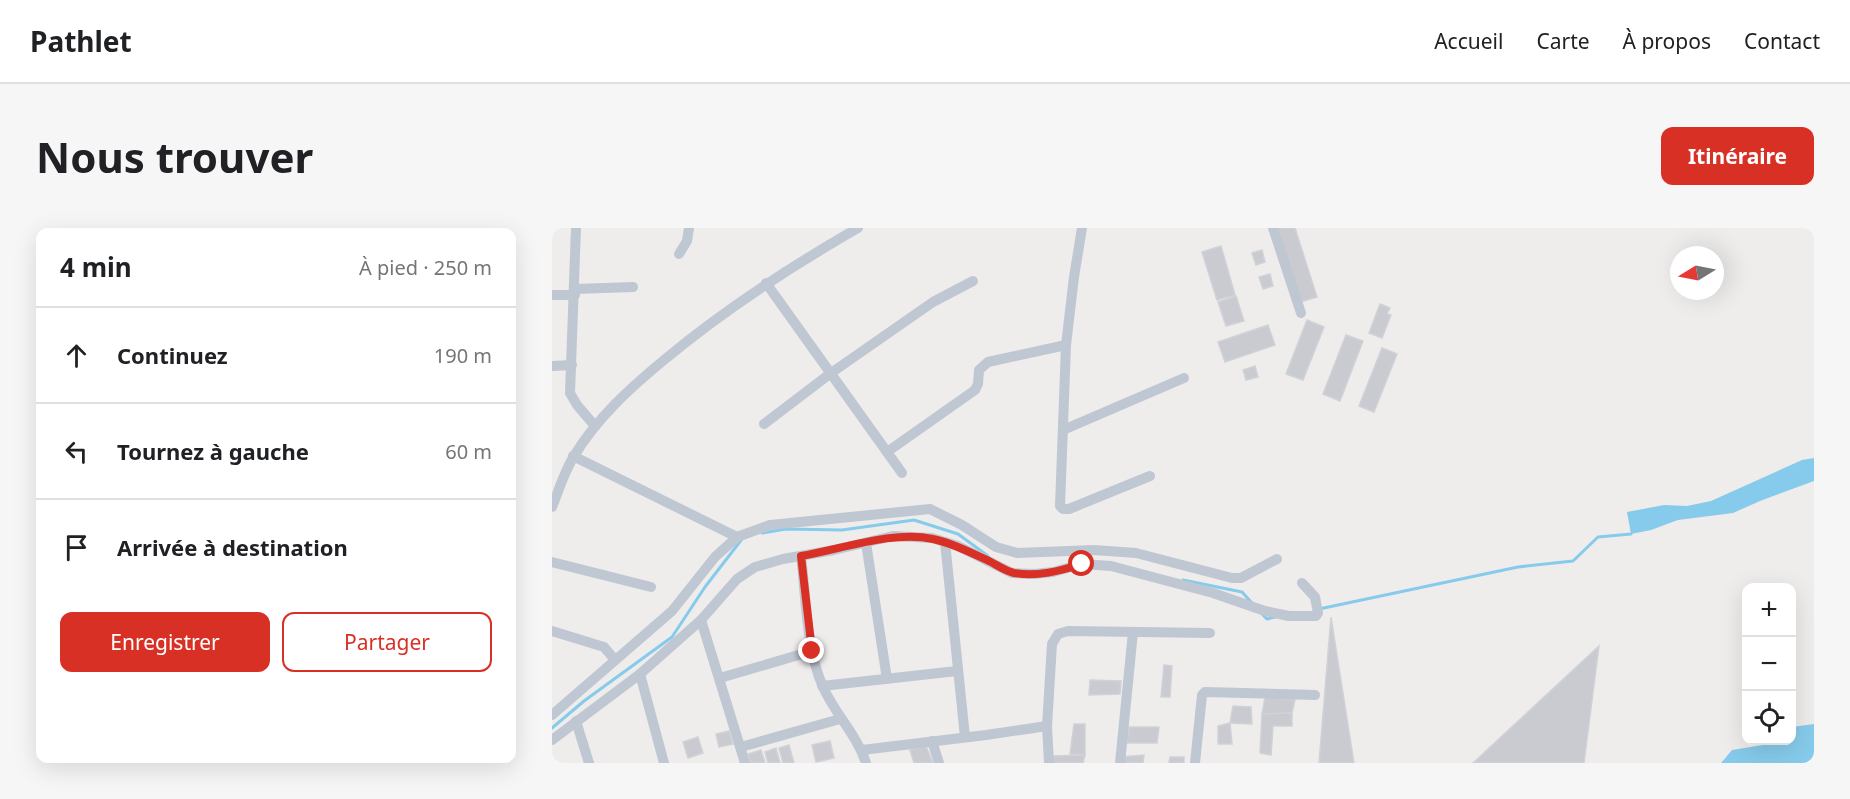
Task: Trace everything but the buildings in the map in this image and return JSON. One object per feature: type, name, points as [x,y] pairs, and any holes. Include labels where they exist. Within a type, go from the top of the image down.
[{"type":"street","points":[[576,228],[570,393],[577,405],[596,426]]},
{"type":"street","points":[[679,254],[687,241],[689,228]]},
{"type":"street","points":[[552,507],[573,456],[615,404],[673,353],[766,283],[858,228]]},
{"type":"street","points":[[1082,228],[1066,345],[1060,506],[1063,509],[1069,509],[1150,476]]},
{"type":"street","points":[[1273,228],[1301,313]]},
{"type":"street","points":[[764,424],[933,302],[973,281]]},
{"type":"street","points":[[766,283],[902,473]]},
{"type":"street","points":[[552,295],[633,287]]},
{"type":"street","points":[[887,452],[975,390],[979,370],[988,362],[1066,345]]},
{"type":"street","points":[[552,366],[572,365]]},
{"type":"street","points":[[1063,430],[1184,378]]},
{"type":"street","points":[[573,456],[737,537]]},
{"type":"street","points":[[552,715],[672,611],[715,556],[737,537],[770,525],[930,509],[962,525],[996,547],[1017,553],[1094,550],[1136,553],[1232,578],[1241,578],[1276,559]]},
{"type":"street","points":[[552,740],[640,674],[700,620],[737,579],[755,567],[893,536],[932,538],[958,546],[1012,573],[1053,572],[1082,564],[1111,566],[1213,593],[1265,611],[1289,616],[1316,616],[1318,613],[1315,597],[1302,583]]},
{"type":"street","points":[[945,542],[965,737]]},
{"type":"street","points":[[866,543],[887,679]]},
{"type":"street","points":[[801,556],[812,651],[822,686],[840,719],[862,750],[866,763]]},
{"type":"street","points":[[552,562],[651,587]]},
{"type":"street","points":[[700,620],[745,763]]},
{"type":"street","points":[[552,631],[604,647],[615,660]]},
{"type":"street","points":[[1049,763],[1047,726],[1052,644],[1058,634],[1068,631],[1210,633]]},
{"type":"street","points":[[1120,763],[1133,632]]},
{"type":"street","points":[[720,678],[812,651]]},
{"type":"street","points":[[822,686],[957,670]]},
{"type":"street","points":[[640,674],[664,763]]},
{"type":"street","points":[[1195,763],[1202,695],[1205,692],[1315,695]]},
{"type":"street","points":[[552,702],[563,705]]},
{"type":"street","points":[[741,747],[840,719]]},
{"type":"street","points":[[576,721],[589,763]]},
{"type":"street","points":[[862,750],[1047,726]]},
{"type":"street","points":[[932,741],[939,763]]},
{"type":"water","points":[[1814,458],[1814,481],[1733,513],[1678,520],[1651,530],[1631,534],[1627,512],[1664,505],[1687,506],[1711,501],[1802,460]]},
{"type":"water","points":[[1814,724],[1814,763],[1721,763],[1732,750],[1763,745],[1796,745],[1796,726]]},
{"type":"waterway","points":[[762,533],[786,529],[842,530],[914,520],[958,534],[988,556]]},
{"type":"waterway","points":[[1319,609],[1518,567],[1573,561],[1598,537],[1631,534]]},
{"type":"waterway","points":[[552,728],[584,701],[672,637],[705,587],[742,539]]},
{"type":"waterway","points":[[1183,580],[1242,592],[1252,603]]},
{"type":"waterway","points":[[1262,614],[1267,619],[1275,617]]},
{"type":"route","points":[[812,651],[801,556],[893,536],[932,538],[958,546],[1012,573],[1053,572],[1082,564]]}]
